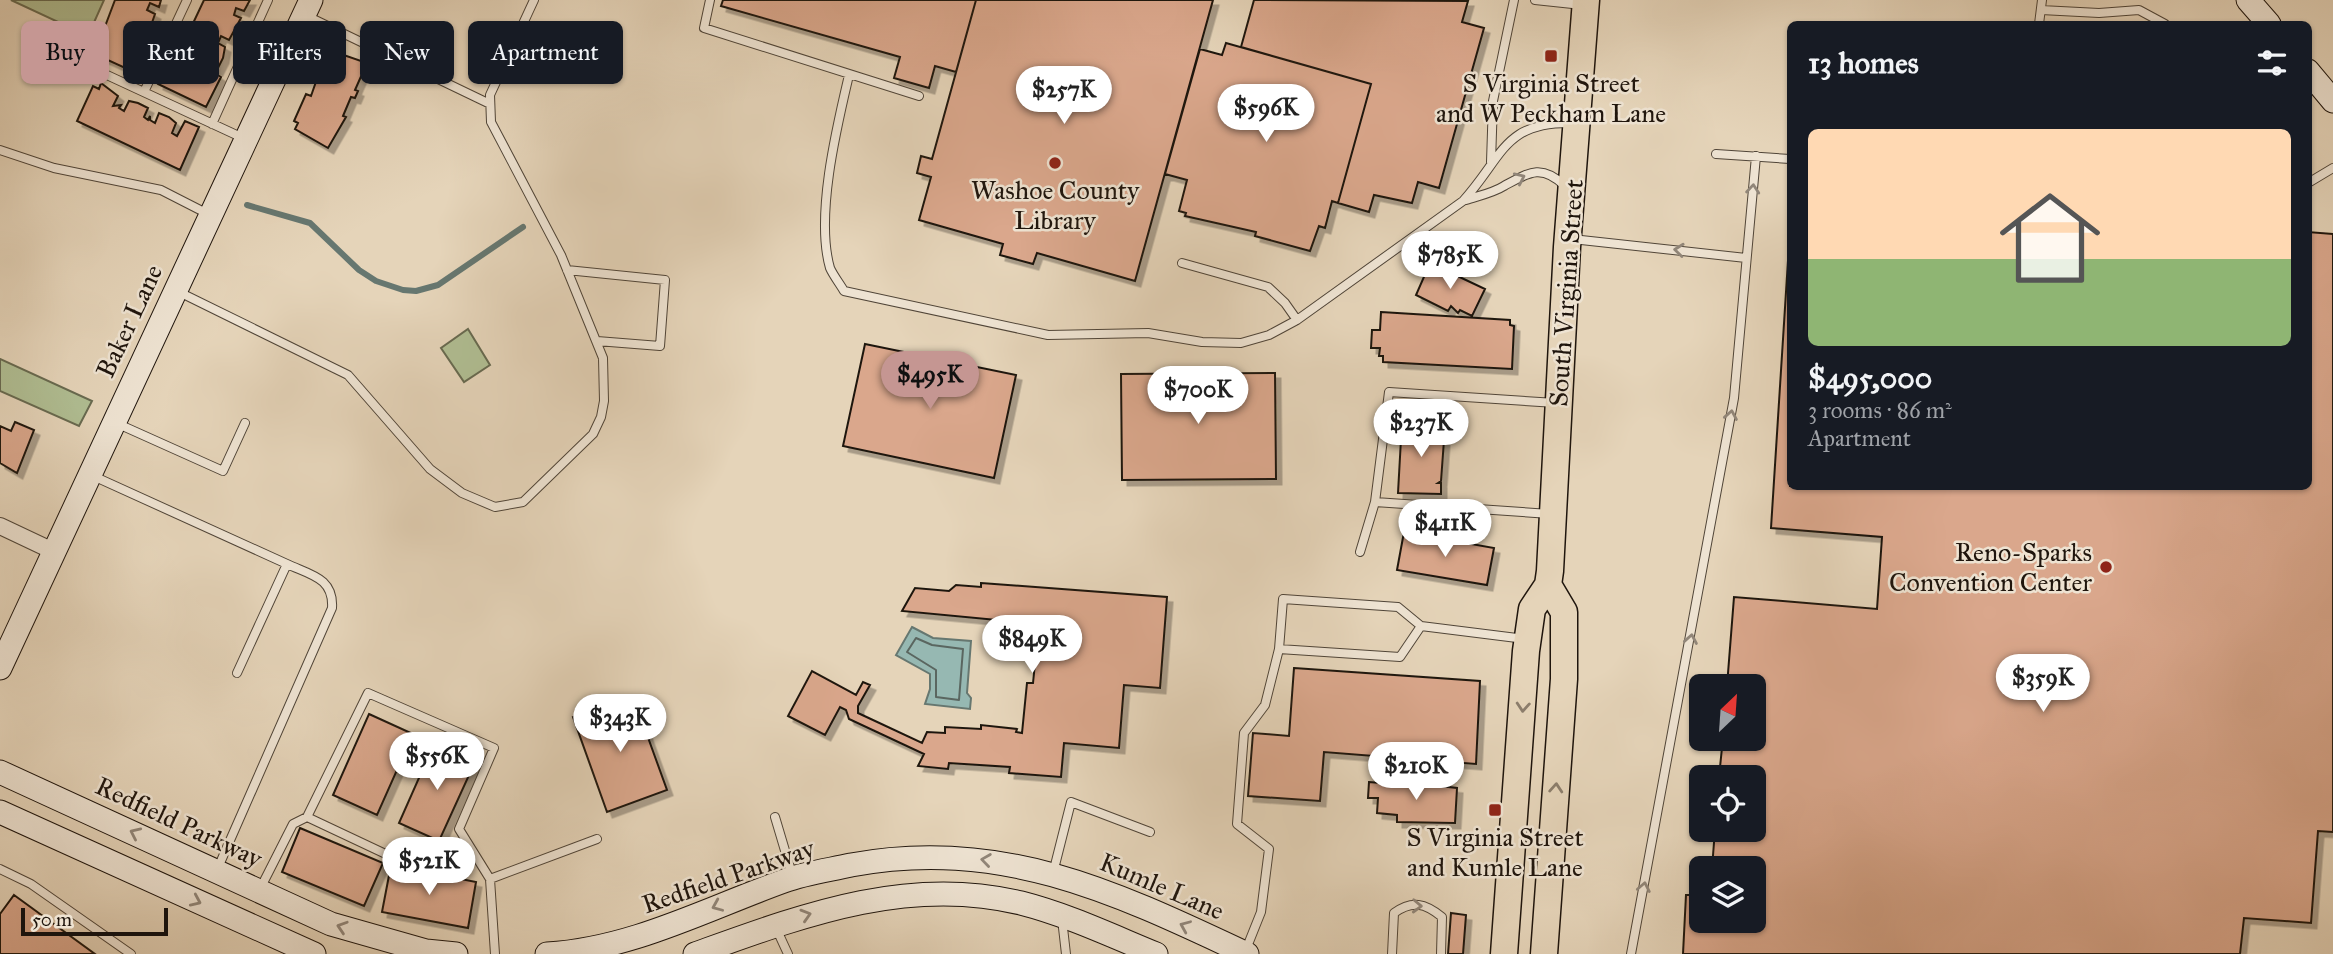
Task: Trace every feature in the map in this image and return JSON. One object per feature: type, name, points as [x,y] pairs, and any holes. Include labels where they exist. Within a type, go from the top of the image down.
[{"type":"main road","name":"South Virginia Street","points":[[1504,954],[1528,639],[1532,609],[1548,585],[1585,3]]},
{"type":"main road","points":[[1544,954],[1564,679],[1564,612],[1548,585]]},
{"type":"street","points":[[2248,0],[2266,21]]},
{"type":"street","name":"Baker Lane","points":[[0,668],[308,7]]},
{"type":"street","points":[[2312,76],[2333,101]]},
{"type":"street","points":[[0,526],[53,551]]},
{"type":"street","name":"Redfield Parkway","points":[[0,772],[331,924],[415,948],[456,954]]},
{"type":"street","points":[[0,813],[314,954]]},
{"type":"street","name":"Redfield Parkway","points":[[547,954],[623,942],[654,933],[793,878],[884,859],[934,856],[983,859],[1053,873]]},
{"type":"street","points":[[1053,873],[1062,916]]},
{"type":"street","name":"Kumle Lane","points":[[1053,873],[1083,882],[1246,953]]},
{"type":"street","points":[[695,954],[844,904],[886,897],[933,894],[977,896],[1020,903],[1062,916],[1156,954]]},
{"type":"lane","points":[[144,92],[187,0]]},
{"type":"lane","points":[[212,124],[268,0]]},
{"type":"lane","points":[[174,290],[348,375],[430,469],[462,494],[495,507],[523,502],[593,435],[601,417],[606,372],[597,341],[567,270],[491,122],[490,104],[499,72],[534,0]]},
{"type":"lane","points":[[710,0],[704,28],[919,96]]},
{"type":"lane","points":[[1492,162],[1493,101],[1514,0]]},
{"type":"lane","points":[[1535,0],[1585,3]]},
{"type":"lane","points":[[2039,21],[2042,0]]},
{"type":"lane","points":[[308,7],[490,104]]},
{"type":"lane","points":[[2040,10],[2099,13],[2139,10],[2159,21]]},
{"type":"lane","points":[[849,75],[834,139],[826,221],[830,268],[844,291],[1048,335],[1148,332],[1202,342],[1241,343],[1269,335],[1297,320],[1463,201],[1480,183],[1492,162],[1520,133],[1543,122],[1577,123]]},
{"type":"lane","points":[[109,76],[246,139]]},
{"type":"lane","points":[[0,150],[54,168],[161,190],[211,216]]},
{"type":"lane","points":[[1716,154],[1787,159]]},
{"type":"lane","points":[[1631,954],[1734,398],[1756,156]]},
{"type":"lane","points":[[2312,181],[2333,168]]},
{"type":"lane","points":[[1463,201],[1503,187],[1518,176],[1540,172],[1555,177],[1572,193]]},
{"type":"lane","points":[[1568,239],[1746,258]]},
{"type":"lane","points":[[1182,263],[1268,287],[1286,303],[1297,320]]},
{"type":"lane","points":[[567,270],[665,280],[660,346],[597,341]]},
{"type":"lane","points":[[1360,552],[1375,502],[1389,392],[1559,404]]},
{"type":"lane","points":[[113,422],[223,471],[246,423]]},
{"type":"lane","points":[[89,474],[326,581],[333,593],[332,608],[217,870]]},
{"type":"lane","points":[[1375,502],[1553,515]]},
{"type":"lane","points":[[237,673],[288,564]]},
{"type":"lane","points":[[1246,953],[1261,912],[1269,849],[1237,824],[1244,733],[1265,705],[1279,649],[1283,599],[1398,607],[1421,626],[1528,639]]},
{"type":"lane","points":[[1279,649],[1400,657],[1421,626]]},
{"type":"lane","points":[[259,890],[293,824],[307,817],[368,693],[494,748],[459,829],[490,879],[495,954]]},
{"type":"lane","points":[[1053,873],[1071,803],[1150,832]]},
{"type":"lane","points":[[307,817],[392,857],[456,863],[474,853]]},
{"type":"lane","points":[[775,817],[793,878]]},
{"type":"lane","points":[[490,879],[597,839]]},
{"type":"lane","points":[[0,869],[31,884],[131,954]]},
{"type":"lane","points":[[1392,954],[1394,913],[1407,904],[1428,905],[1442,917],[1441,954]]},
{"type":"lane","points":[[1062,916],[1066,954]]},
{"type":"lane","points":[[775,925],[788,954]]},
{"type":"green space","points":[[11,0],[104,0],[95,21],[56,21]]},
{"type":"green space","points":[[468,329],[490,365],[464,382],[441,348]]},
{"type":"green space","points":[[0,359],[92,401],[79,426],[0,391]]},
{"type":"water","points":[[912,627],[933,638],[971,641],[967,693],[971,698],[970,709],[925,704],[930,689],[930,674],[896,655]]},
{"type":"building","points":[[115,0],[161,0],[159,7],[150,3],[147,10],[155,14],[153,21],[123,21],[123,67],[109,61],[107,21]]},
{"type":"building","points":[[204,0],[250,0],[244,11],[236,8],[234,15],[241,18],[239,21],[233,21],[233,33],[229,40],[221,36],[219,41],[219,21],[194,21]]},
{"type":"building","points":[[723,0],[976,0],[956,72],[935,66],[929,88],[894,78],[900,57],[721,6]]},
{"type":"building","points":[[976,0],[1213,0],[1135,281],[1037,253],[1033,264],[1000,255],[1003,244],[919,220],[931,177],[917,173],[921,156],[932,159]]},
{"type":"building","points":[[1254,0],[1468,1],[1462,22],[1484,28],[1439,188],[1418,182],[1412,203],[1374,195],[1369,212],[1338,203],[1371,84],[1241,47]]},
{"type":"building","points":[[1226,43],[1371,84],[1338,203],[1332,201],[1325,228],[1319,226],[1310,251],[1255,236],[1256,232],[1185,216],[1186,213],[1179,211],[1187,180],[1165,174],[1200,49],[1222,55]]},
{"type":"building","points":[[219,44],[225,47],[219,66]]},
{"type":"building","points":[[346,56],[360,61],[360,79],[355,90],[358,91],[355,98],[351,97],[343,116],[346,117],[328,148],[295,129],[298,123],[294,121],[306,94],[311,96],[315,84],[346,84]]},
{"type":"building","points":[[102,84],[118,96],[113,106],[121,105],[119,108],[124,111],[129,101],[148,108],[144,117],[148,120],[150,116],[150,120],[155,123],[159,113],[169,117],[176,123],[172,133],[177,136],[185,121],[199,127],[180,170],[77,121],[93,86],[99,89]]},
{"type":"building","points":[[158,84],[218,84],[206,107]]},
{"type":"building","name":"Reno-Sparks Convention Center","points":[[2312,232],[2333,234],[2333,832],[2318,831],[2311,923],[2244,918],[2240,954],[1683,954],[1686,895],[1689,895],[1689,933],[1766,933],[1766,856],[1713,856],[1714,842],[1766,842],[1766,765],[1720,765],[1722,751],[1766,751],[1766,674],[1728,674],[1734,597],[1877,609],[1882,537],[1771,528],[1787,276],[1787,490],[2312,490]]},
{"type":"building","points":[[1430,263],[1485,289],[1472,316],[1460,310],[1458,313],[1451,306],[1448,311],[1416,295]]},
{"type":"building","points":[[1381,312],[1510,320],[1510,325],[1514,326],[1512,369],[1383,362],[1383,356],[1379,356],[1380,348],[1371,348],[1372,330],[1380,330]]},
{"type":"building","points":[[865,344],[1016,375],[994,478],[843,446]]},
{"type":"building","points":[[1275,373],[1276,479],[1122,480],[1121,374]]},
{"type":"building","points":[[1402,421],[1445,426],[1441,439],[1444,440],[1441,481],[1438,483],[1441,483],[1441,494],[1398,493]]},
{"type":"building","points":[[15,422],[34,430],[17,473],[0,463],[0,426],[11,431]]},
{"type":"building","points":[[1404,532],[1494,548],[1487,585],[1397,570]]},
{"type":"building","points":[[981,583],[1167,597],[1160,688],[1124,685],[1119,748],[1064,743],[1061,777],[1009,773],[1010,767],[949,763],[948,769],[918,766],[924,754],[849,719],[846,710],[840,707],[825,735],[788,716],[812,671],[856,695],[863,682],[870,685],[858,706],[858,713],[922,743],[927,732],[945,733],[945,727],[981,729],[981,725],[1017,729],[1016,732],[1022,733],[1027,683],[1033,683],[1039,624],[902,611],[915,588],[949,591],[956,585],[981,587]]},
{"type":"building","points":[[1294,668],[1480,681],[1476,764],[1324,752],[1320,801],[1248,796],[1253,733],[1289,736]]},
{"type":"building","points":[[633,696],[667,790],[607,812],[573,717]]},
{"type":"building","points":[[369,714],[413,734],[377,815],[333,795]]},
{"type":"building","points":[[434,744],[475,762],[439,841],[399,823]]},
{"type":"building","points":[[1369,782],[1403,785],[1404,782],[1457,788],[1455,823],[1397,822],[1397,815],[1377,813],[1378,798],[1368,798]]},
{"type":"building","points":[[300,828],[383,863],[364,906],[282,872]]},
{"type":"building","points":[[391,865],[476,882],[468,928],[382,912]]},
{"type":"building","points":[[14,895],[95,954],[0,954],[0,914]]},
{"type":"building","points":[[1451,913],[1466,915],[1463,954],[1448,954]]},
{"type":"waterway","points":[[247,205],[310,223],[359,270],[376,281],[403,290],[416,291],[438,285],[523,227]]},
{"type":"place","name":"S Virginia Street and W Peckham Lane","points":[[1551,56]]},
{"type":"place","name":"Washoe County Library","points":[[1055,163]]},
{"type":"place","name":"Reno-Sparks Convention Center","points":[[2106,567]]},
{"type":"place","name":"S Virginia Street and Kumle Lane","points":[[1495,810]]}]
